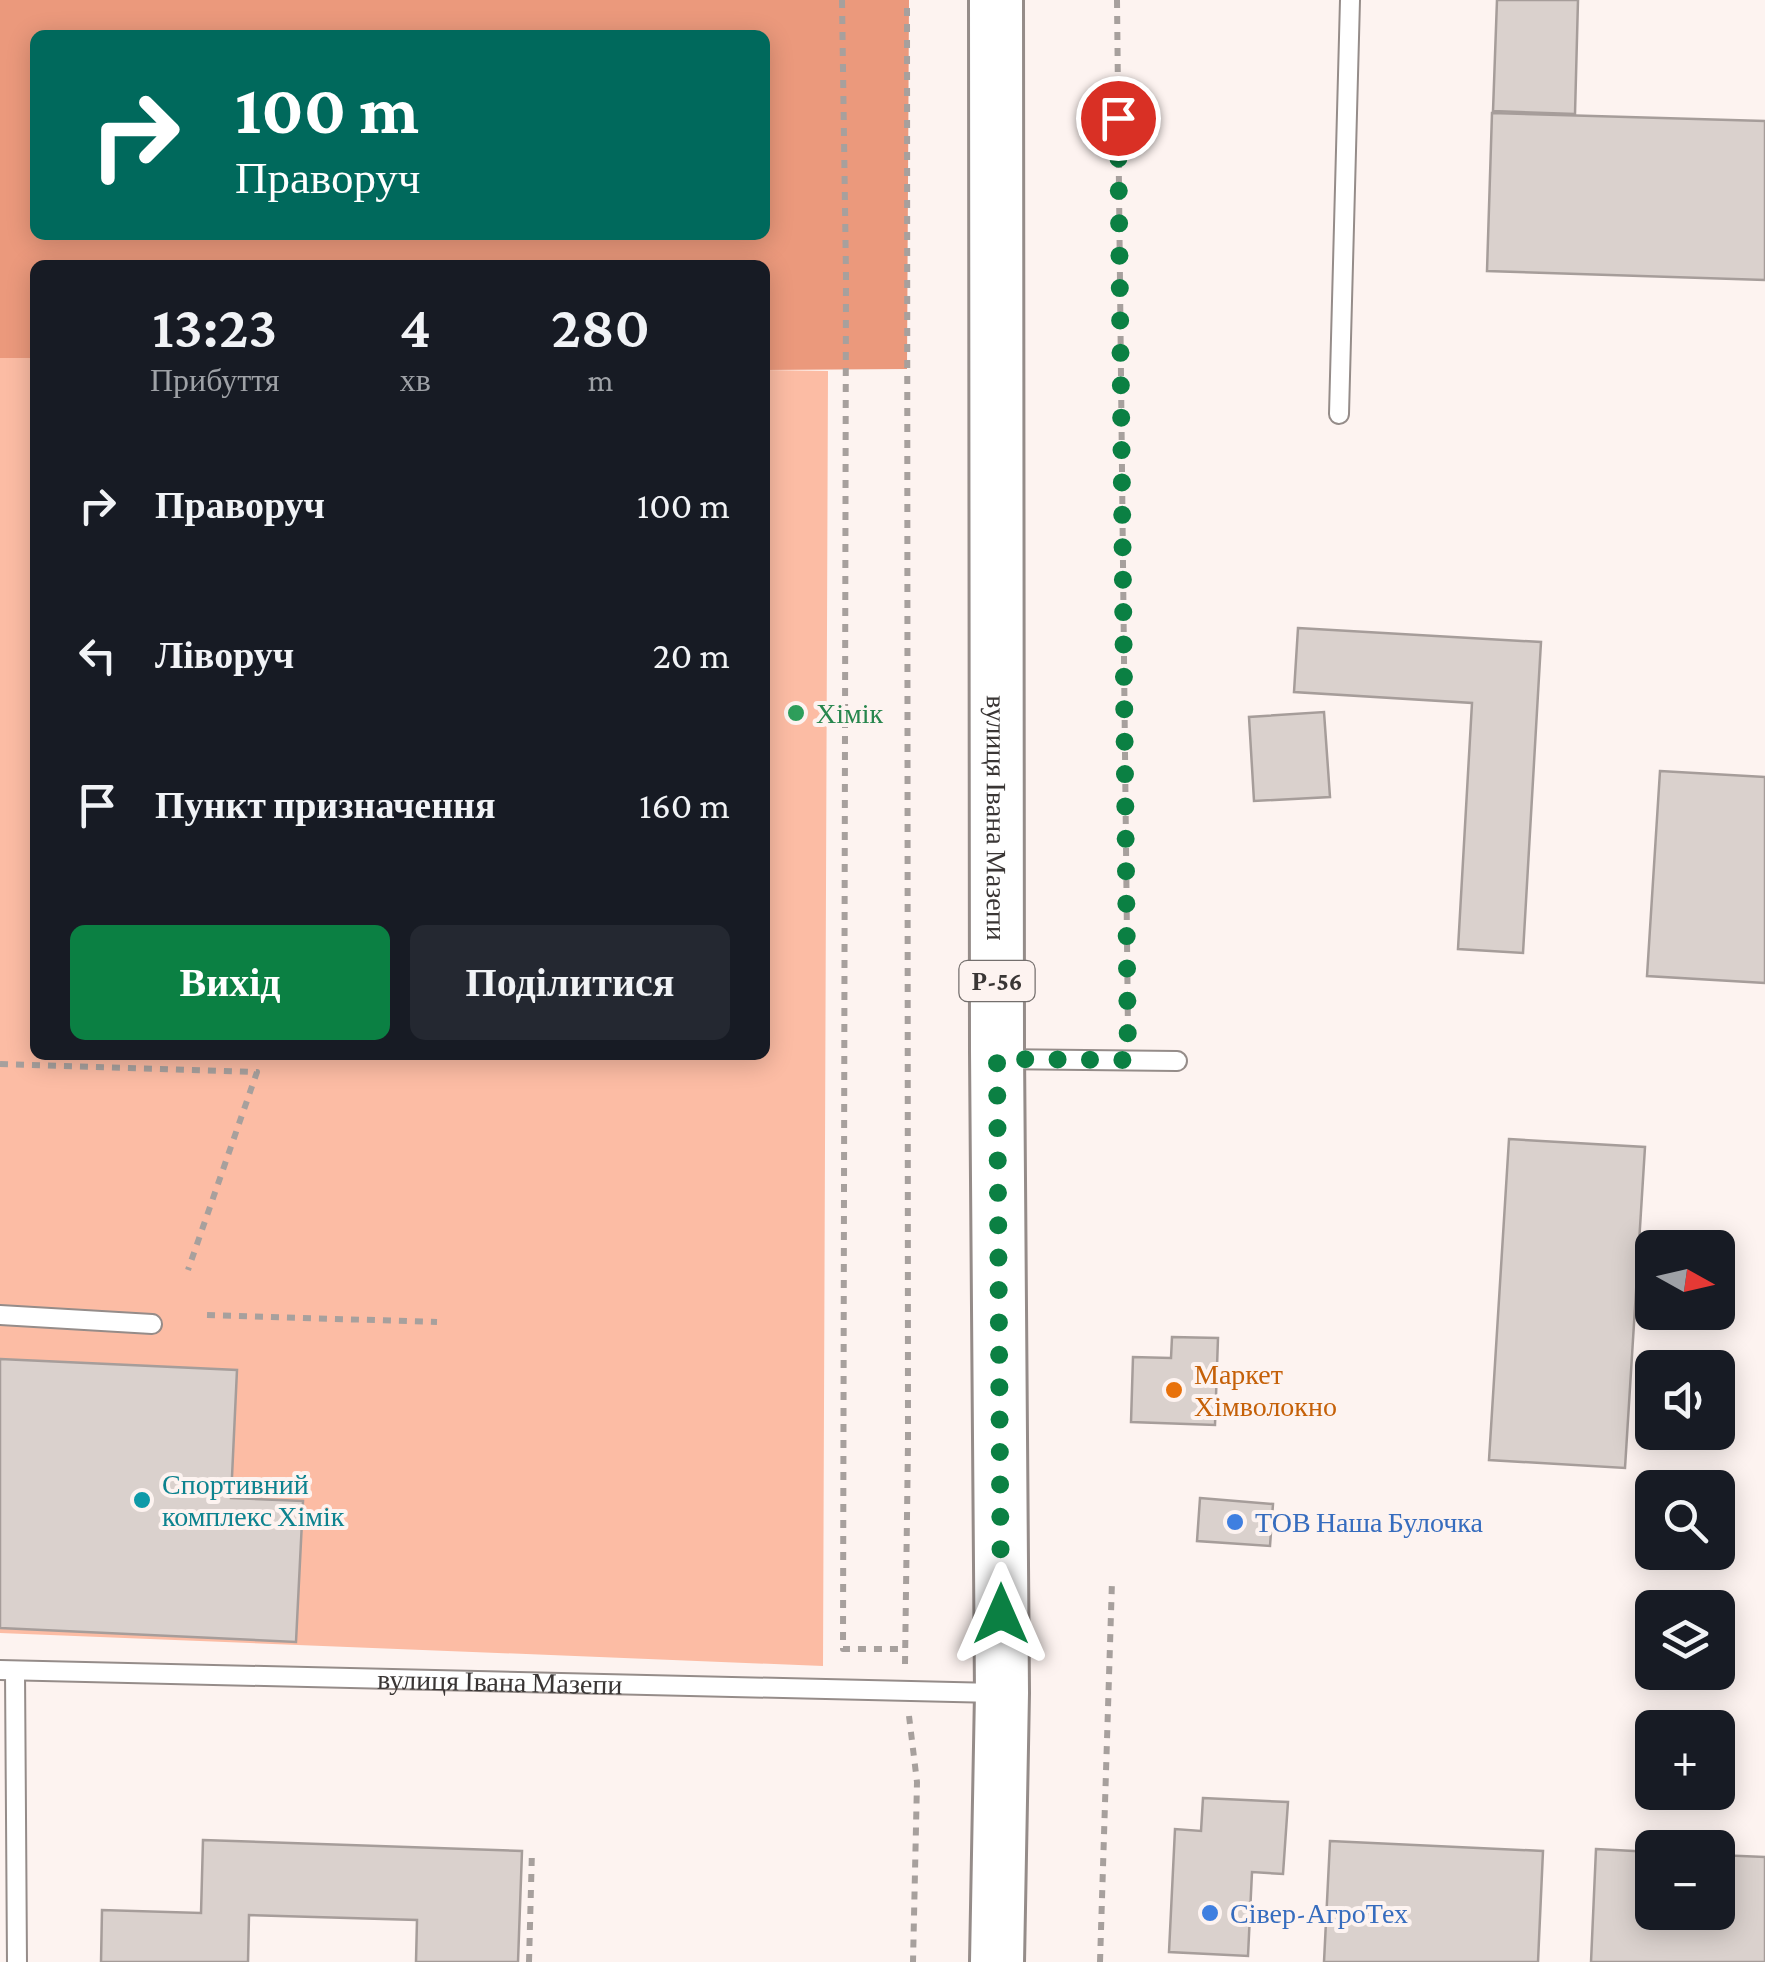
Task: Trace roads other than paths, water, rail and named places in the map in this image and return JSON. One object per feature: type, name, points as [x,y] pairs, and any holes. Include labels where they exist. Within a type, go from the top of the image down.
[{"type":"main road","name":"вулиця Івана Мазепи","points":[[996,0],[1002,1693],[996,1962]]},
{"type":"lane","points":[[1339,414],[1350,0]]},
{"type":"lane","points":[[997,1059],[1178,1061]]},
{"type":"lane","points":[[0,1315],[152,1324]]},
{"type":"lane","points":[[8,1671],[16,1962]]},
{"type":"lane","name":"вулиця Івана Мазепи","points":[[8,1671],[1002,1693]]},
{"type":"place","name":"Хімік","points":[[796,713]]},
{"type":"place","name":"Маркет Хімволокно","points":[[1174,1390]]},
{"type":"place","name":"Спортивний комплекс Хімік","points":[[142,1500]]},
{"type":"place","name":"ТОВ Наша Булочка","points":[[1235,1522]]},
{"type":"place","name":"Сівер-АгроТех","points":[[1210,1913]]}]
